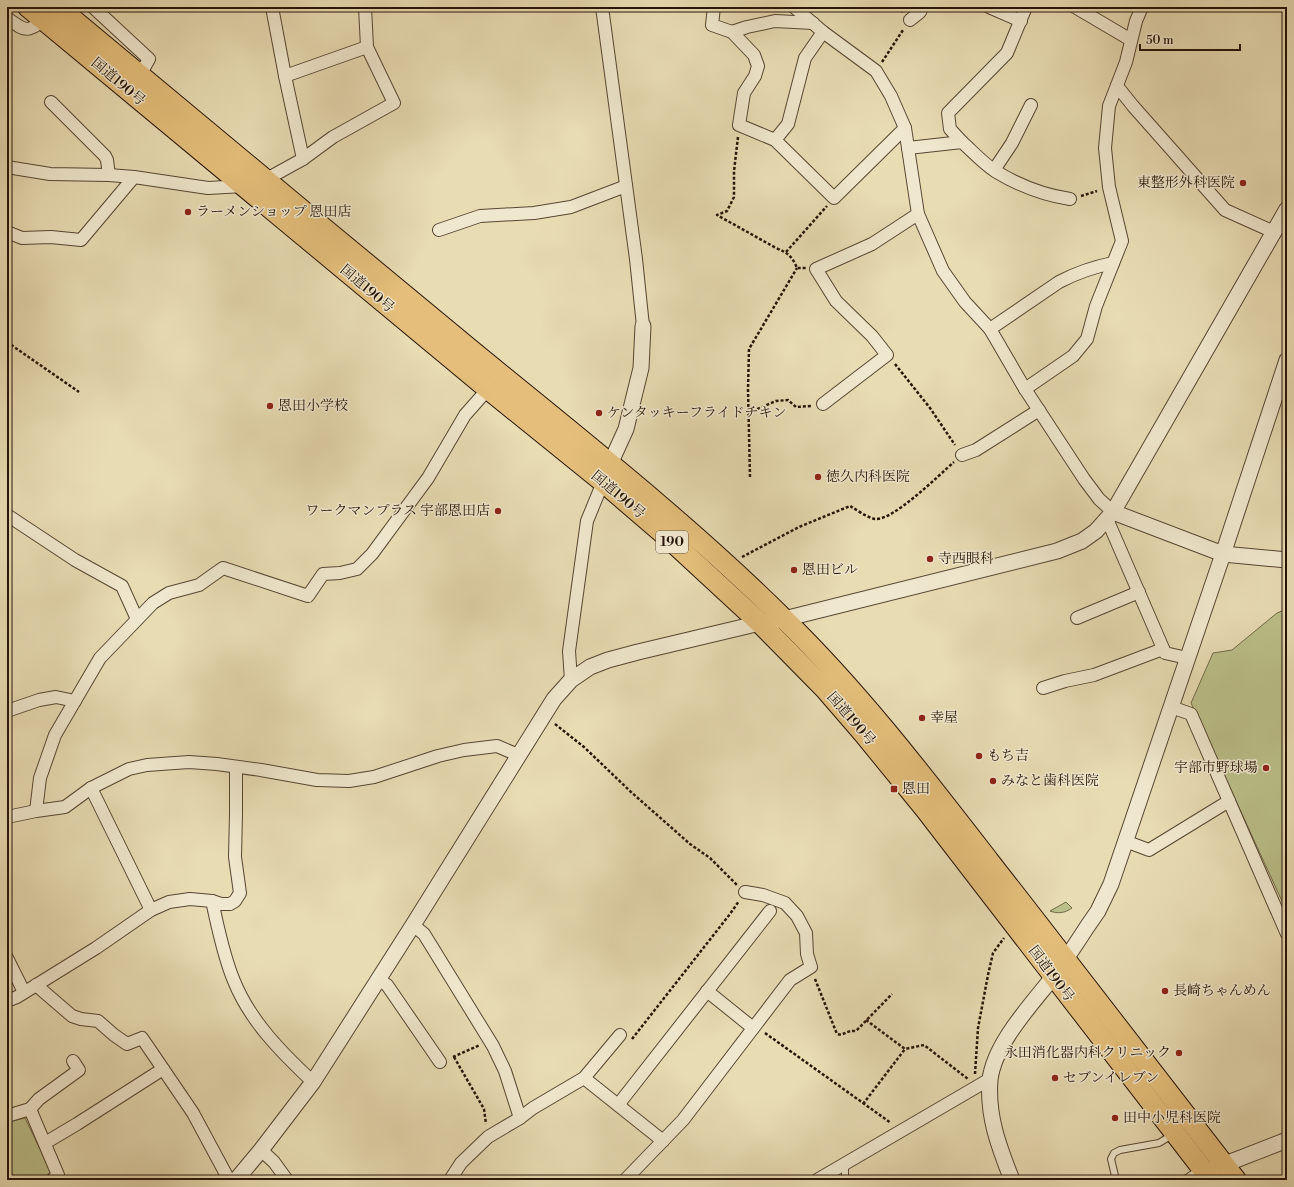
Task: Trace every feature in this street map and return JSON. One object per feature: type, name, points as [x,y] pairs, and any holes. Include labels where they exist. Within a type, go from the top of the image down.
[{"type":"highway","name":"国道190号","points":[[28,7],[51,14],[140,75],[265,180],[606,473],[667,537],[760,623],[825,689],[925,809],[1208,1176]]},
{"type":"highway","name":"国道190号","points":[[51,14],[244,186],[488,389],[606,473],[719,558],[784,619],[896,741],[1236,1180]]},
{"type":"street","points":[[93,7],[149,60],[140,75]]},
{"type":"street","points":[[272,7],[303,159]]},
{"type":"street","points":[[7,167],[50,174],[134,177],[208,188],[244,186],[265,180],[303,159],[333,137],[394,104],[367,47],[365,7]]},
{"type":"street","points":[[570,680],[569,651],[587,521],[606,473],[626,429],[641,368],[643,326],[636,259],[602,7]]},
{"type":"street","points":[[714,7],[712,25],[732,32],[754,55],[758,66],[744,93],[739,125],[775,140],[834,198],[905,128]]},
{"type":"street","points":[[794,7],[823,32],[876,71],[891,96],[905,128],[918,214],[942,271],[966,302],[990,329],[1025,389],[1084,479],[1110,515],[1139,592],[1165,653],[1187,658]]},
{"type":"street","points":[[910,20],[920,12],[922,7]]},
{"type":"street","points":[[989,7],[1021,21]]},
{"type":"street","points":[[1026,7],[1007,53],[948,112],[950,129],[962,142],[994,170],[1026,188],[1058,198],[1070,199]]},
{"type":"street","points":[[1075,7],[1132,40]]},
{"type":"street","points":[[1025,389],[1073,356],[1087,339],[1096,306],[1122,241],[1109,187],[1105,148],[1109,106],[1132,40],[1136,21],[1142,7]]},
{"type":"street","points":[[7,18],[26,30],[35,27],[51,14]]},
{"type":"street","points":[[732,32],[775,21],[814,23]]},
{"type":"street","points":[[775,140],[788,124],[805,58],[823,32]]},
{"type":"street","points":[[285,76],[367,47]]},
{"type":"street","points":[[1117,86],[1225,210],[1274,232]]},
{"type":"street","points":[[51,102],[105,156],[109,175]]},
{"type":"street","points":[[994,170],[1012,143],[1031,105]]},
{"type":"street","points":[[908,148],[962,142]]},
{"type":"street","points":[[7,232],[22,238],[51,237],[81,240],[134,177]]},
{"type":"street","points":[[439,230],[480,216],[534,213],[571,207],[626,186]]},
{"type":"street","points":[[236,1180],[313,1082],[413,925],[543,715],[570,680],[590,667],[608,660],[760,623],[784,619],[1057,551],[1082,541],[1096,531],[1110,515],[1287,209]]},
{"type":"street","points":[[823,404],[887,355],[872,336],[836,301],[816,269],[872,244],[918,214]]},
{"type":"street","points":[[990,329],[1071,275],[1090,267],[1113,263]]},
{"type":"street","points":[[817,1180],[984,1083],[998,1052],[1088,927],[1105,897],[1126,841],[1287,360]]},
{"type":"street","points":[[36,811],[40,778],[55,735],[100,658],[153,603],[169,593],[199,585],[223,568],[308,596],[323,574],[340,573],[357,569],[372,554],[428,478],[465,415],[488,389]]},
{"type":"street","points":[[962,455],[976,450],[1039,410]]},
{"type":"street","points":[[7,515],[75,560],[122,586],[137,619]]},
{"type":"street","points":[[1110,515],[1223,554],[1287,560]]},
{"type":"street","points":[[1077,618],[1139,592]]},
{"type":"street","points":[[1043,688],[1065,681],[1094,675],[1163,649]]},
{"type":"street","points":[[7,711],[38,700],[56,697],[75,701]]},
{"type":"street","points":[[1171,707],[1191,714],[1287,934]]},
{"type":"street","points":[[7,818],[65,806],[91,788],[129,769],[147,765],[189,762],[217,764],[317,780],[349,781],[374,777],[438,756],[464,750],[497,746],[518,755]]},
{"type":"street","points":[[7,1001],[96,948],[151,910],[169,902],[190,899],[230,904],[235,901],[240,893],[235,857],[236,767]]},
{"type":"street","points":[[91,788],[151,910]]},
{"type":"street","points":[[1126,841],[1150,850],[1229,801]]},
{"type":"street","points":[[625,1180],[683,1120],[790,980],[811,967],[807,954],[806,933],[797,916],[785,903],[763,895],[745,892]]},
{"type":"street","points":[[212,901],[226,958],[234,982],[246,1004],[264,1031],[286,1056],[313,1082]]},
{"type":"street","points":[[618,1105],[770,911]]},
{"type":"street","points":[[413,925],[424,934],[489,1041],[505,1071],[520,1118]]},
{"type":"street","points":[[7,958],[24,992]]},
{"type":"street","points":[[378,979],[387,985],[440,1062]]},
{"type":"street","points":[[36,985],[72,1016],[81,1019],[98,1021],[114,1036],[127,1044],[142,1038],[193,1113],[229,1180]]},
{"type":"street","points":[[707,991],[754,1027]]},
{"type":"street","points":[[450,1180],[461,1163],[488,1137],[584,1078],[624,1039]]},
{"type":"street","points":[[7,1116],[30,1109],[39,1099],[79,1070],[73,1061]]},
{"type":"street","points":[[45,1143],[163,1069]]},
{"type":"street","points":[[584,1078],[663,1141]]},
{"type":"street","points":[[984,1083],[990,1106],[992,1123],[999,1147],[1012,1180]]},
{"type":"street","points":[[30,1109],[58,1175],[52,1180]]},
{"type":"street","points":[[1208,1176],[1224,1164],[1287,1140]]},
{"type":"street","points":[[261,1150],[274,1162],[287,1180]]},
{"type":"lane","points":[[1116,1180],[1111,1159],[1114,1153],[1120,1150],[1159,1143],[1174,1133]]},
{"type":"lane","points":[[845,1164],[845,1180]]},
{"type":"lane","points":[[1184,1180],[1194,1173],[1208,1176]]},
{"type":"path","points":[[876,71],[910,20],[899,7]]},
{"type":"path","points":[[739,125],[734,171],[734,197],[727,210],[717,215],[776,248],[786,252],[793,259],[797,268]]},
{"type":"path","points":[[1070,199],[1109,187]]},
{"type":"path","points":[[786,252],[834,198]]},
{"type":"path","points":[[797,268],[816,269]]},
{"type":"path","points":[[750,477],[748,413],[749,349],[797,268]]},
{"type":"path","points":[[7,342],[79,392]]},
{"type":"path","points":[[738,559],[799,527],[850,506],[870,517],[876,519],[883,518],[908,503],[962,455],[930,408],[887,355]]},
{"type":"path","points":[[748,413],[776,402],[788,400],[796,407],[807,407],[823,404]]},
{"type":"path","points":[[543,715],[584,747],[631,792],[690,844],[710,858],[745,892],[730,914],[624,1039]]},
{"type":"path","points":[[984,1083],[974,1071],[978,1028],[988,975],[993,953],[1015,926]]},
{"type":"path","points":[[811,967],[837,1034],[841,1035],[850,1030],[856,1031],[892,994]]},
{"type":"path","points":[[866,1020],[904,1049]]},
{"type":"path","points":[[754,1027],[901,1131]]},
{"type":"path","points":[[440,1062],[489,1041]]},
{"type":"path","points":[[863,1104],[904,1049],[924,1045],[984,1083]]},
{"type":"path","points":[[454,1057],[484,1109],[488,1137]]},
{"type":"green space","points":[[1287,609],[1287,912],[1191,703],[1213,653],[1232,650],[1277,613]]},
{"type":"green space","points":[[1066,902],[1072,908],[1061,912],[1050,911]]},
{"type":"green space","points":[[25,1118],[51,1172],[41,1180],[7,1180],[7,1122]]},
{"type":"place","name":"東整形外科医院","points":[[1243,183]]},
{"type":"place","name":"ラーメンショップ 恩田店","points":[[188,212]]},
{"type":"place","name":"恩田小学校","points":[[270,406]]},
{"type":"place","name":"ケンタッキーフライドチキン","points":[[599,413]]},
{"type":"place","name":"徳久内科医院","points":[[818,477]]},
{"type":"place","name":"ワークマンプラス 宇部恩田店","points":[[498,511]]},
{"type":"place","name":"寺西眼科","points":[[930,559]]},
{"type":"place","name":"恩田ビル","points":[[794,570]]},
{"type":"place","name":"幸屋","points":[[922,718]]},
{"type":"place","name":"もち吉","points":[[979,756]]},
{"type":"place","name":"宇部市野球場","points":[[1266,768]]},
{"type":"place","name":"みなと歯科医院","points":[[993,781]]},
{"type":"place","name":"恩田","points":[[894,789]]},
{"type":"place","name":"長崎ちゃんめん","points":[[1165,991]]},
{"type":"place","name":"永田消化器内科クリニック","points":[[1179,1053]]},
{"type":"place","name":"セブンイレブン","points":[[1055,1078]]},
{"type":"place","name":"田中小児科医院","points":[[1115,1118]]}]
